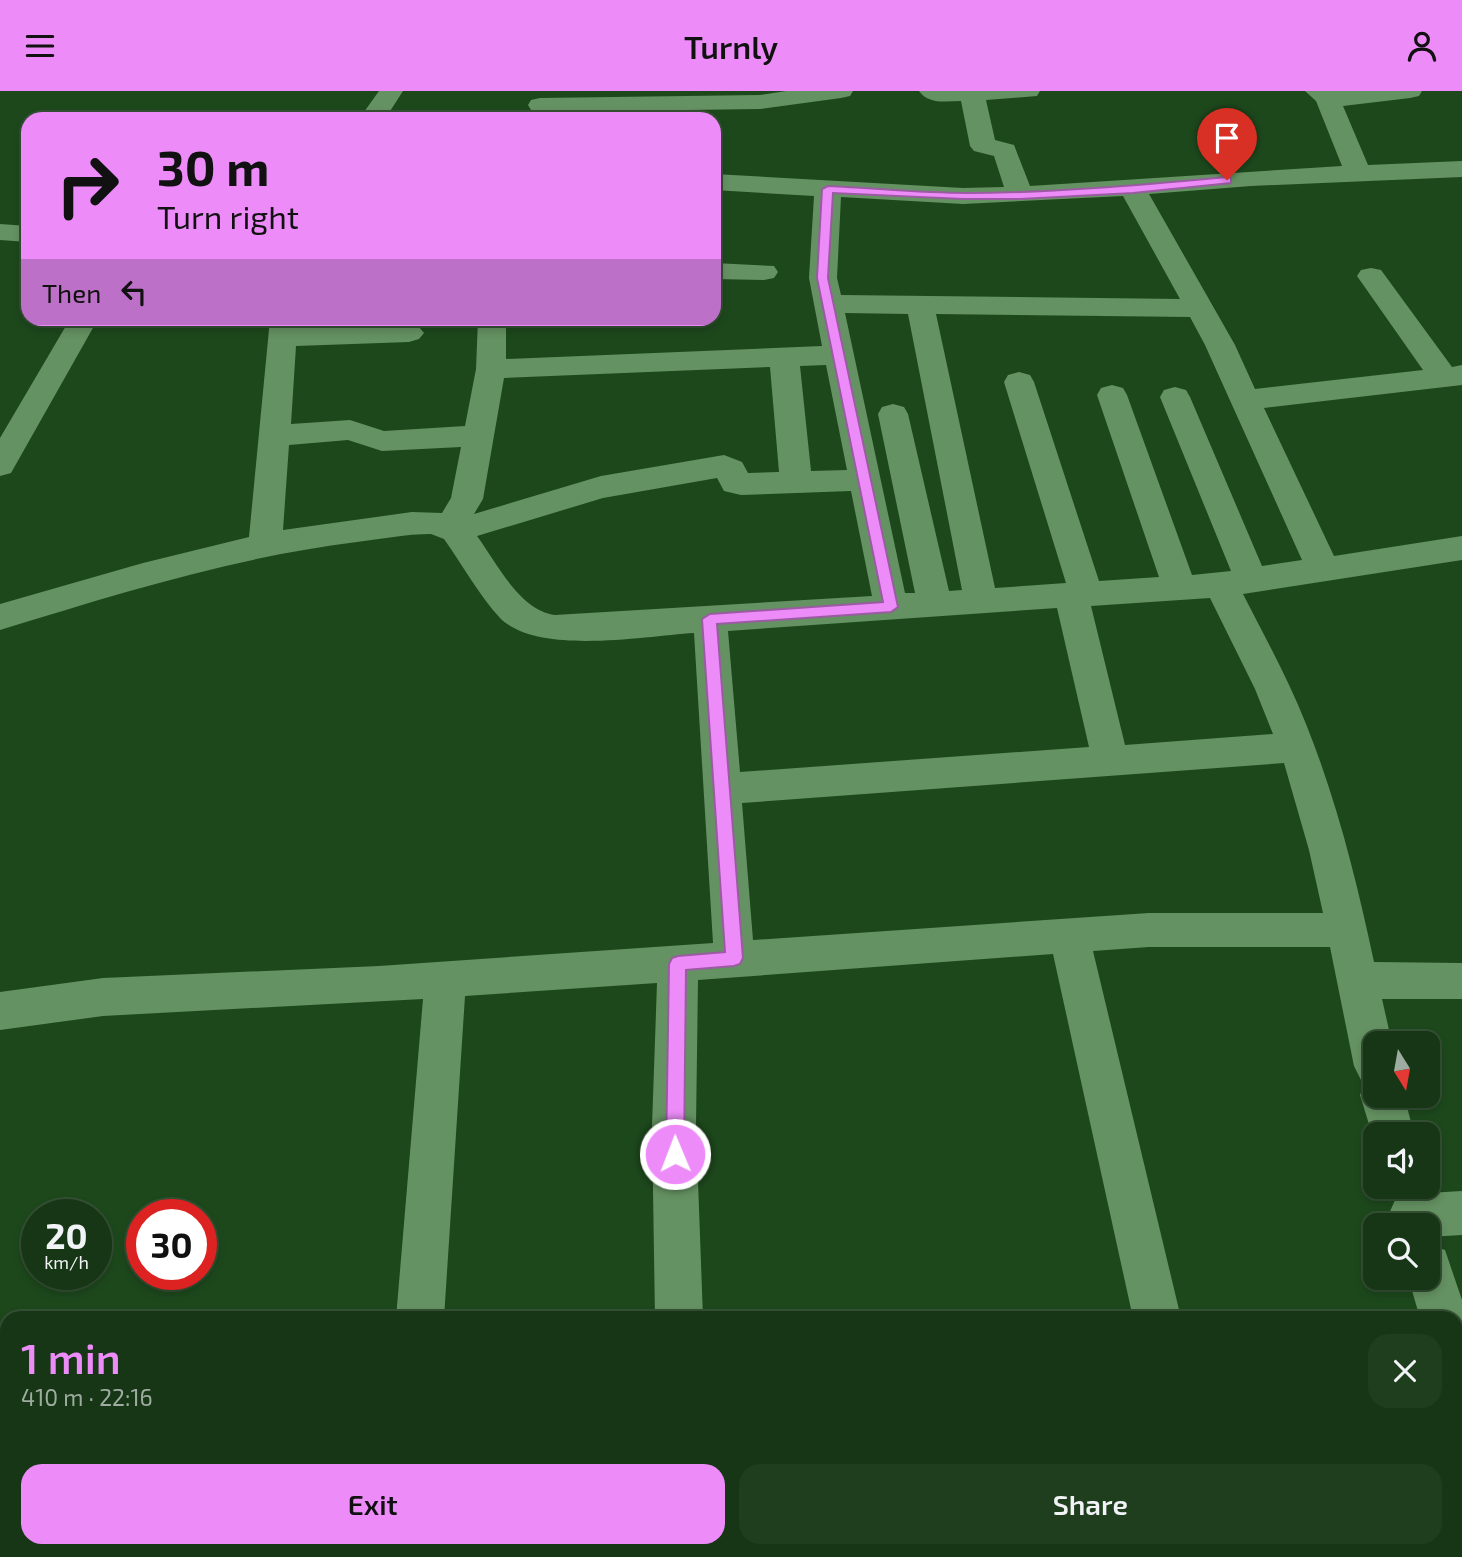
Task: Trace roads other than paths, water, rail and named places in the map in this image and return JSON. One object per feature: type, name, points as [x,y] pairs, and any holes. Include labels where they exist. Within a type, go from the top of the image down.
[{"type":"street","points":[[377,112],[391,91]]},
{"type":"street","points":[[540,105],[760,102],[841,91]]},
{"type":"street","points":[[931,91],[936,94],[1028,91]]},
{"type":"street","points":[[1358,173],[1322,95],[1410,91]]},
{"type":"street","points":[[972,93],[984,146],[1005,150],[1020,195]]},
{"type":"street","points":[[721,182],[963,196],[1020,195],[1133,190],[1251,178],[1462,169]]},
{"type":"street","points":[[828,189],[822,271],[891,607]]},
{"type":"street","points":[[1133,190],[1220,345],[1324,569]]},
{"type":"street","points":[[0,232],[21,234]]},
{"type":"street","points":[[721,271],[764,272]]},
{"type":"street","points":[[1371,276],[1453,376]]},
{"type":"street","points":[[828,304],[1199,308]]},
{"type":"street","points":[[920,305],[981,601]]},
{"type":"street","points":[[0,465],[80,326]]},
{"type":"street","points":[[453,528],[467,499],[491,369],[492,326]]},
{"type":"street","points":[[265,544],[283,328],[409,333]]},
{"type":"street","points":[[491,369],[840,355]]},
{"type":"street","points":[[784,357],[796,483]]},
{"type":"street","points":[[1244,400],[1453,376]]},
{"type":"street","points":[[1019,382],[1079,595],[1111,762]]},
{"type":"street","points":[[1112,395],[1180,588]]},
{"type":"street","points":[[1175,397],[1236,582],[1253,648],[1296,747],[1313,797],[1348,930],[1368,1031]]},
{"type":"street","points":[[893,414],[935,604]]},
{"type":"street","points":[[274,436],[350,430],[382,441],[479,436]]},
{"type":"street","points":[[0,617],[152,571],[265,544],[352,530],[423,523],[453,528],[601,487],[724,466],[731,470],[735,483],[866,480]]},
{"type":"street","points":[[453,528],[512,609],[534,624],[562,629],[1180,588],[1462,548]]},
{"type":"street","points":[[710,619],[734,958]]},
{"type":"street","points":[[722,789],[1296,747]]},
{"type":"street","points":[[0,1011],[103,997],[445,979],[1149,930],[1348,930]]},
{"type":"street","points":[[1069,936],[1155,1311]]},
{"type":"street","points":[[678,964],[674,1126],[679,1311]]},
{"type":"street","points":[[421,1311],[445,979]]},
{"type":"street","points":[[1356,980],[1462,981]]},
{"type":"street","points":[[1410,1209],[1462,1213]]},
{"type":"street","points":[[1435,1290],[1442,1311]]}]
